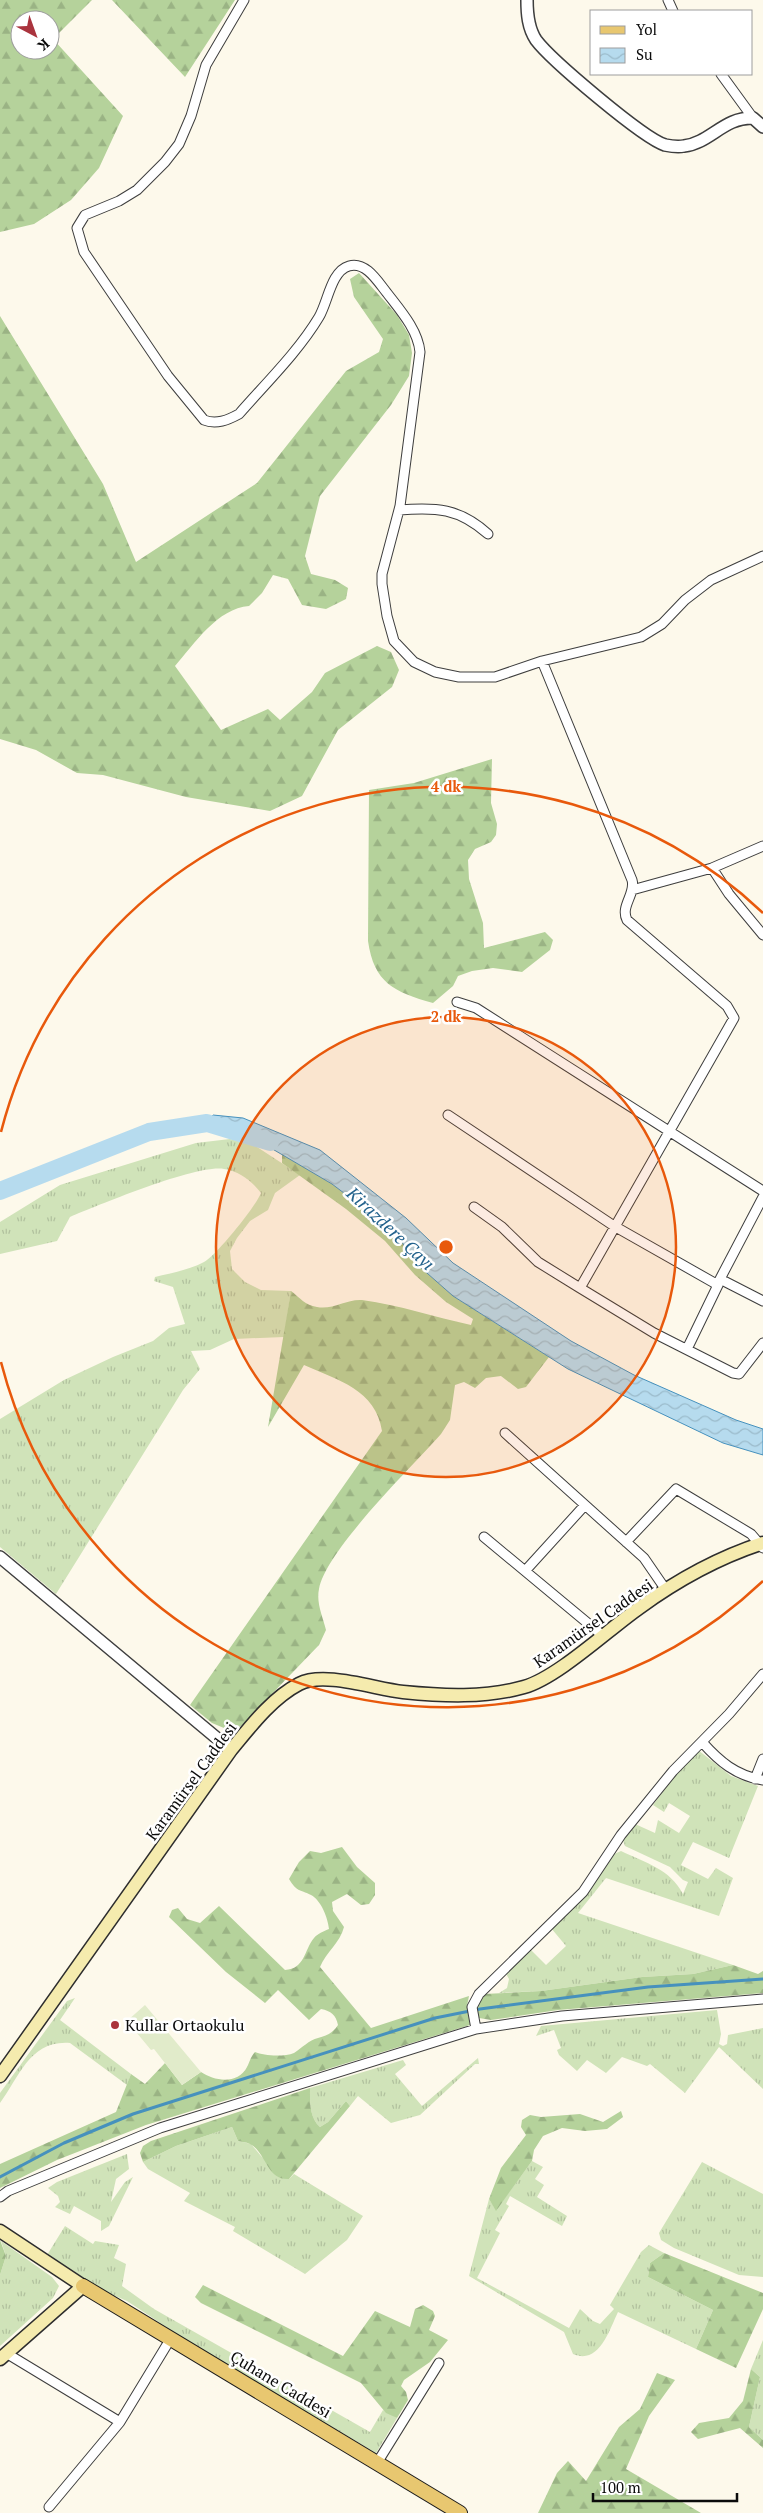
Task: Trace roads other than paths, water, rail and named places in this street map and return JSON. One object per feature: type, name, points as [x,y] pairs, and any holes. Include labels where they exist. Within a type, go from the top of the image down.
[{"type":"main road","name":"Karamürsel Caddesi","points":[[0,2076],[231,1750],[250,1728],[287,1692],[299,1684],[320,1679],[416,1694],[491,1693],[537,1682],[666,1590],[723,1559],[762,1545]]},
{"type":"main road","points":[[0,2231],[82,2286],[3,2356]]},
{"type":"main road","name":"Çuhane Caddesi","points":[[82,2286],[460,2513]]},
{"type":"street","points":[[244,0],[206,65],[190,121],[172,154],[137,190],[119,201],[86,215],[77,228],[80,244],[168,376],[204,420],[210,422],[231,418],[239,414],[246,407],[310,329],[322,310],[335,280],[343,268],[355,265],[366,269],[405,318],[418,340],[420,349],[399,510],[382,574],[382,584],[394,640],[407,656],[435,672],[470,678],[508,674],[542,661],[650,632],[710,580],[763,556]]},
{"type":"street","points":[[527,0],[527,19],[536,39],[571,75],[648,135],[666,145],[685,146],[741,118],[753,118]]},
{"type":"street","points":[[722,75],[753,118],[763,128]]},
{"type":"street","points":[[399,510],[422,508],[447,510],[474,522],[488,534]]},
{"type":"street","points":[[542,661],[632,880],[632,890],[625,910],[627,920],[727,1006],[733,1015],[733,1021],[669,1129],[580,1288]]},
{"type":"street","points":[[632,890],[712,868],[763,846]]},
{"type":"street","points":[[712,868],[729,894],[763,935]]},
{"type":"street","points":[[457,1002],[476,1008],[669,1129],[763,1191]]},
{"type":"street","points":[[448,1115],[614,1226],[719,1282],[763,1301]]},
{"type":"street","points":[[686,1349],[763,1197]]},
{"type":"street","points":[[474,1207],[502,1228],[547,1269],[654,1333],[719,1366],[739,1374],[763,1343]]},
{"type":"street","points":[[505,1433],[626,1542],[652,1568],[666,1590]]},
{"type":"street","points":[[626,1542],[676,1489],[742,1528],[762,1545]]},
{"type":"street","points":[[525,1571],[585,1505]]},
{"type":"street","points":[[484,1537],[602,1636]]},
{"type":"street","points":[[0,1557],[231,1750]]},
{"type":"street","points":[[476,2029],[472,2007],[484,1987],[583,1892],[621,1835],[674,1770],[735,1708],[763,1674]]},
{"type":"street","points":[[702,1742],[729,1768],[759,1779],[763,1759]]},
{"type":"street","points":[[0,2197],[8,2191],[160,2128],[476,2029],[562,2016],[763,1999]]},
{"type":"street","points":[[49,2507],[120,2422],[171,2338]]},
{"type":"street","points":[[3,2356],[120,2422]]},
{"type":"street","points":[[377,2463],[439,2363]]},
{"type":"water","points":[[213,1115],[243,1118],[320,1150],[406,1218],[453,1263],[571,1341],[634,1375],[736,1420],[763,1429],[763,1455],[723,1443],[568,1369],[453,1296],[419,1266],[399,1238],[332,1184],[235,1127],[207,1123]]},
{"type":"waterway","name":"Kirazdere Çayı","points":[[0,1191],[149,1132],[207,1123],[270,1142]]},
{"type":"waterway","points":[[0,2177],[64,2143],[133,2114],[435,2018],[480,2009],[648,1987],[763,1979]]},
{"type":"place","name":"Kullar Ortaokulu","points":[[115,2025]]}]
